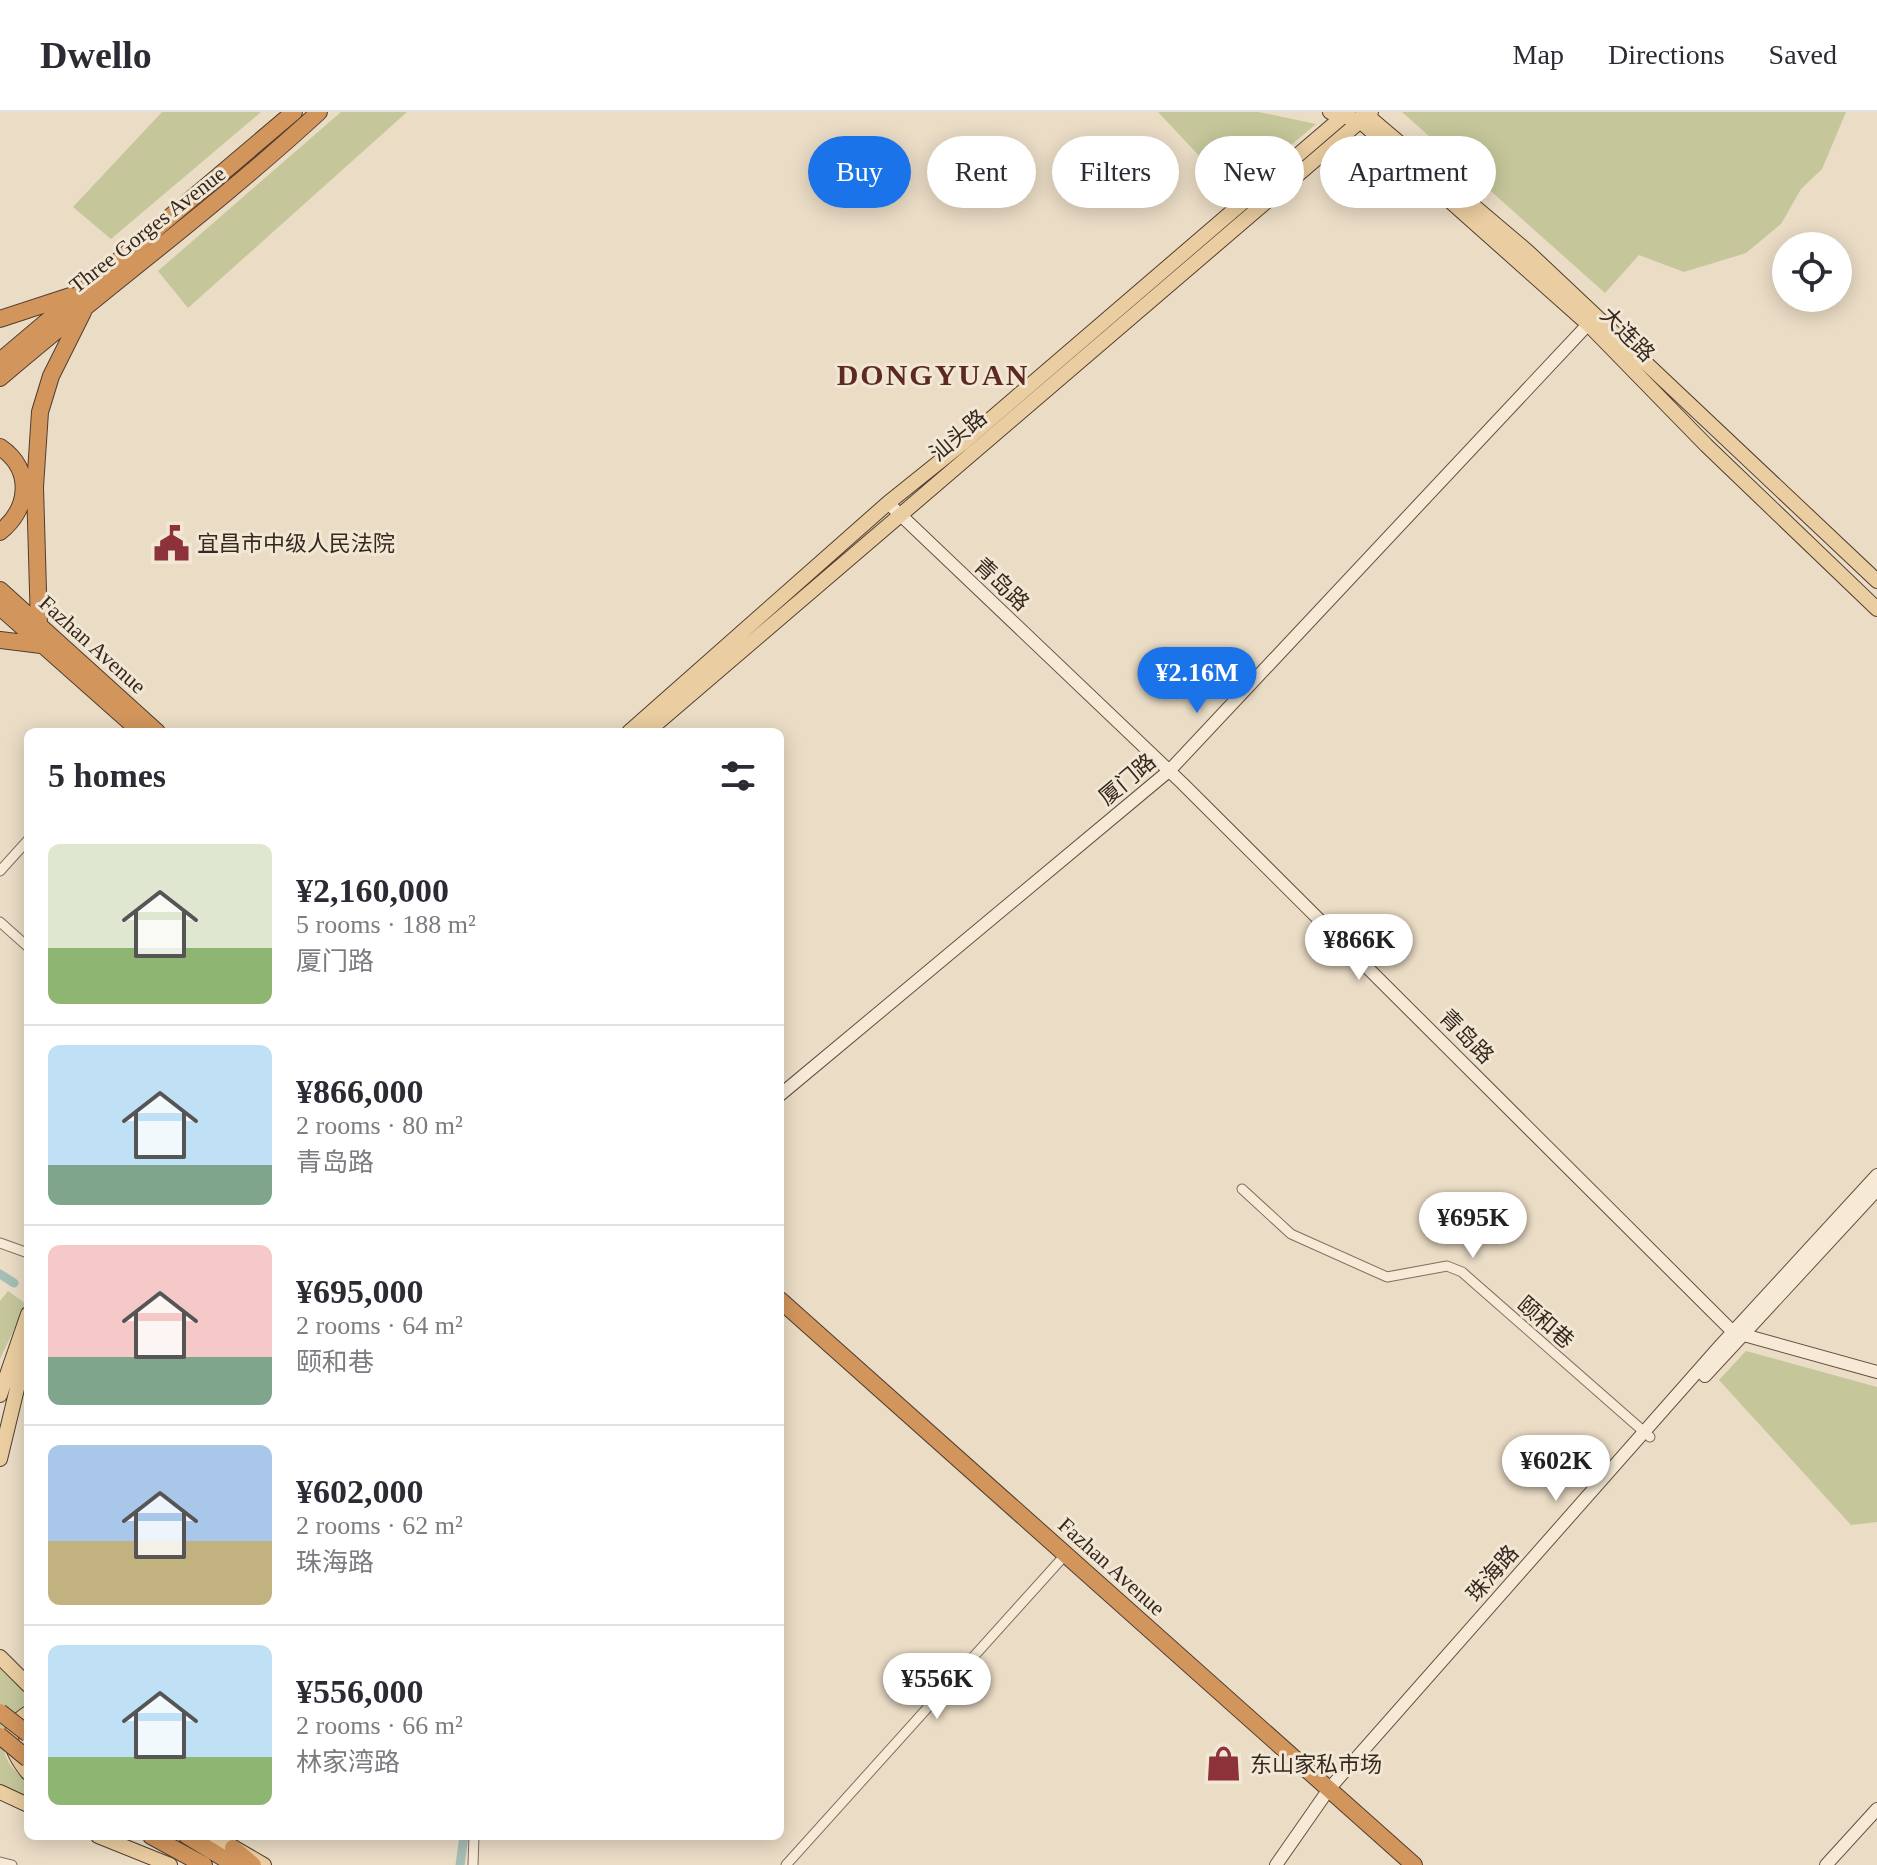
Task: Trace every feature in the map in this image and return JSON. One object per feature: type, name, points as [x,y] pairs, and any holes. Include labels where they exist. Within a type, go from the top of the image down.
[{"type":"highway","name":"Three Gorges Avenue","points":[[0,378],[294,112]]},
{"type":"highway","name":"Three Gorges Avenue","points":[[0,361],[252,174],[319,112]]},
{"type":"highway","points":[[0,319],[85,298]]},
{"type":"highway","points":[[39,625],[35,473],[40,412],[51,376],[85,298]]},
{"type":"highway","points":[[0,447],[20,467],[25,484],[18,513],[0,532]]},
{"type":"highway","name":"Fazhan Avenue","points":[[0,590],[153,728]]},
{"type":"highway","name":"Fazhan Avenue","points":[[0,607],[132,728]]},
{"type":"highway","points":[[0,640],[41,645]]},
{"type":"highway","name":"Fazhan Avenue","points":[[784,1304],[1062,1558],[1328,1795],[1414,1865]]},
{"type":"highway","name":"Fazhan Avenue","points":[[784,1317],[1062,1558]]},
{"type":"highway","points":[[0,1712],[24,1731]]},
{"type":"highway","points":[[0,1736],[24,1756]]},
{"type":"highway","name":"Fazhan Avenue","points":[[1328,1795],[1399,1865]]},
{"type":"highway","points":[[158,1840],[204,1865]]},
{"type":"highway","points":[[196,1840],[253,1865]]},
{"type":"main road","name":"大连路","points":[[1341,113],[1366,115],[1877,580]]},
{"type":"main road","name":"汕头路","points":[[634,728],[888,503],[964,442],[1341,113]]},
{"type":"main road","name":"汕头路","points":[[652,728],[1366,115]]},
{"type":"main road","name":"大连路","points":[[1592,320],[1706,445],[1877,609]]},
{"type":"main road","points":[[0,1395],[24,1326]]},
{"type":"main road","points":[[0,1459],[24,1360]]},
{"type":"main road","points":[[0,1657],[24,1681]]},
{"type":"main road","points":[[24,1716],[11,1735],[12,1754],[24,1768]]},
{"type":"main road","points":[[0,1792],[24,1803]]},
{"type":"main road","points":[[109,1840],[170,1865]]},
{"type":"main road","points":[[120,1840],[135,1850]]},
{"type":"main road","points":[[218,1840],[234,1856],[264,1865]]},
{"type":"street","name":"厦门路","points":[[784,1092],[1170,770],[1592,320]]},
{"type":"street","name":"青岛路","points":[[888,503],[1170,770],[1738,1333],[1877,1372]]},
{"type":"street","points":[[1863,596],[1877,580]]},
{"type":"street","points":[[0,871],[24,844]]},
{"type":"street","points":[[0,922],[24,943]]},
{"type":"street","name":"珠海路","points":[[1279,1865],[1328,1795],[1877,1175]]},
{"type":"street","name":"颐和巷","points":[[1242,1189],[1291,1234],[1387,1277],[1447,1266],[1462,1272],[1647,1434]]},
{"type":"street","name":"珠海路","points":[[1738,1333],[1877,1190]]},
{"type":"street","points":[[0,1243],[24,1252]]},
{"type":"street","points":[[786,1865],[1062,1558]]},
{"type":"street","points":[[1826,1865],[1877,1809]]},
{"type":"street","points":[[473,1865],[474,1840]]},
{"type":"street","points":[[0,1862],[12,1865]]},
{"type":"green space","points":[[162,112],[261,112],[111,239],[73,207]]},
{"type":"green space","points":[[341,112],[407,112],[188,308],[158,271]]},
{"type":"green space","points":[[1158,112],[1259,112],[1316,124],[1302,136],[1195,136],[1195,151]]},
{"type":"green space","points":[[1402,112],[1846,112],[1822,169],[1801,189],[1781,224],[1746,253],[1684,272],[1639,255],[1605,293],[1496,196],[1496,136],[1429,136]]},
{"type":"green space","points":[[8,1291],[24,1303],[24,1308],[0,1359],[0,1301]]},
{"type":"green space","points":[[1746,1351],[1877,1387],[1877,1522],[1851,1525],[1719,1380]]},
{"type":"green space","points":[[0,1666],[24,1689],[24,1709],[15,1714],[7,1727],[4,1750],[8,1761],[24,1779],[24,1799],[0,1787]]},
{"type":"waterway","points":[[0,1274],[14,1283]]},
{"type":"waterway","points":[[460,1865],[463,1840]]},
{"type":"place","name":"宜昌市中级人民法院","points":[[171,543]]},
{"type":"place","name":"东山家私市场","points":[[1224,1764]]},
{"type":"district","name":"DONGYUAN","points":[[933,375]]}]
